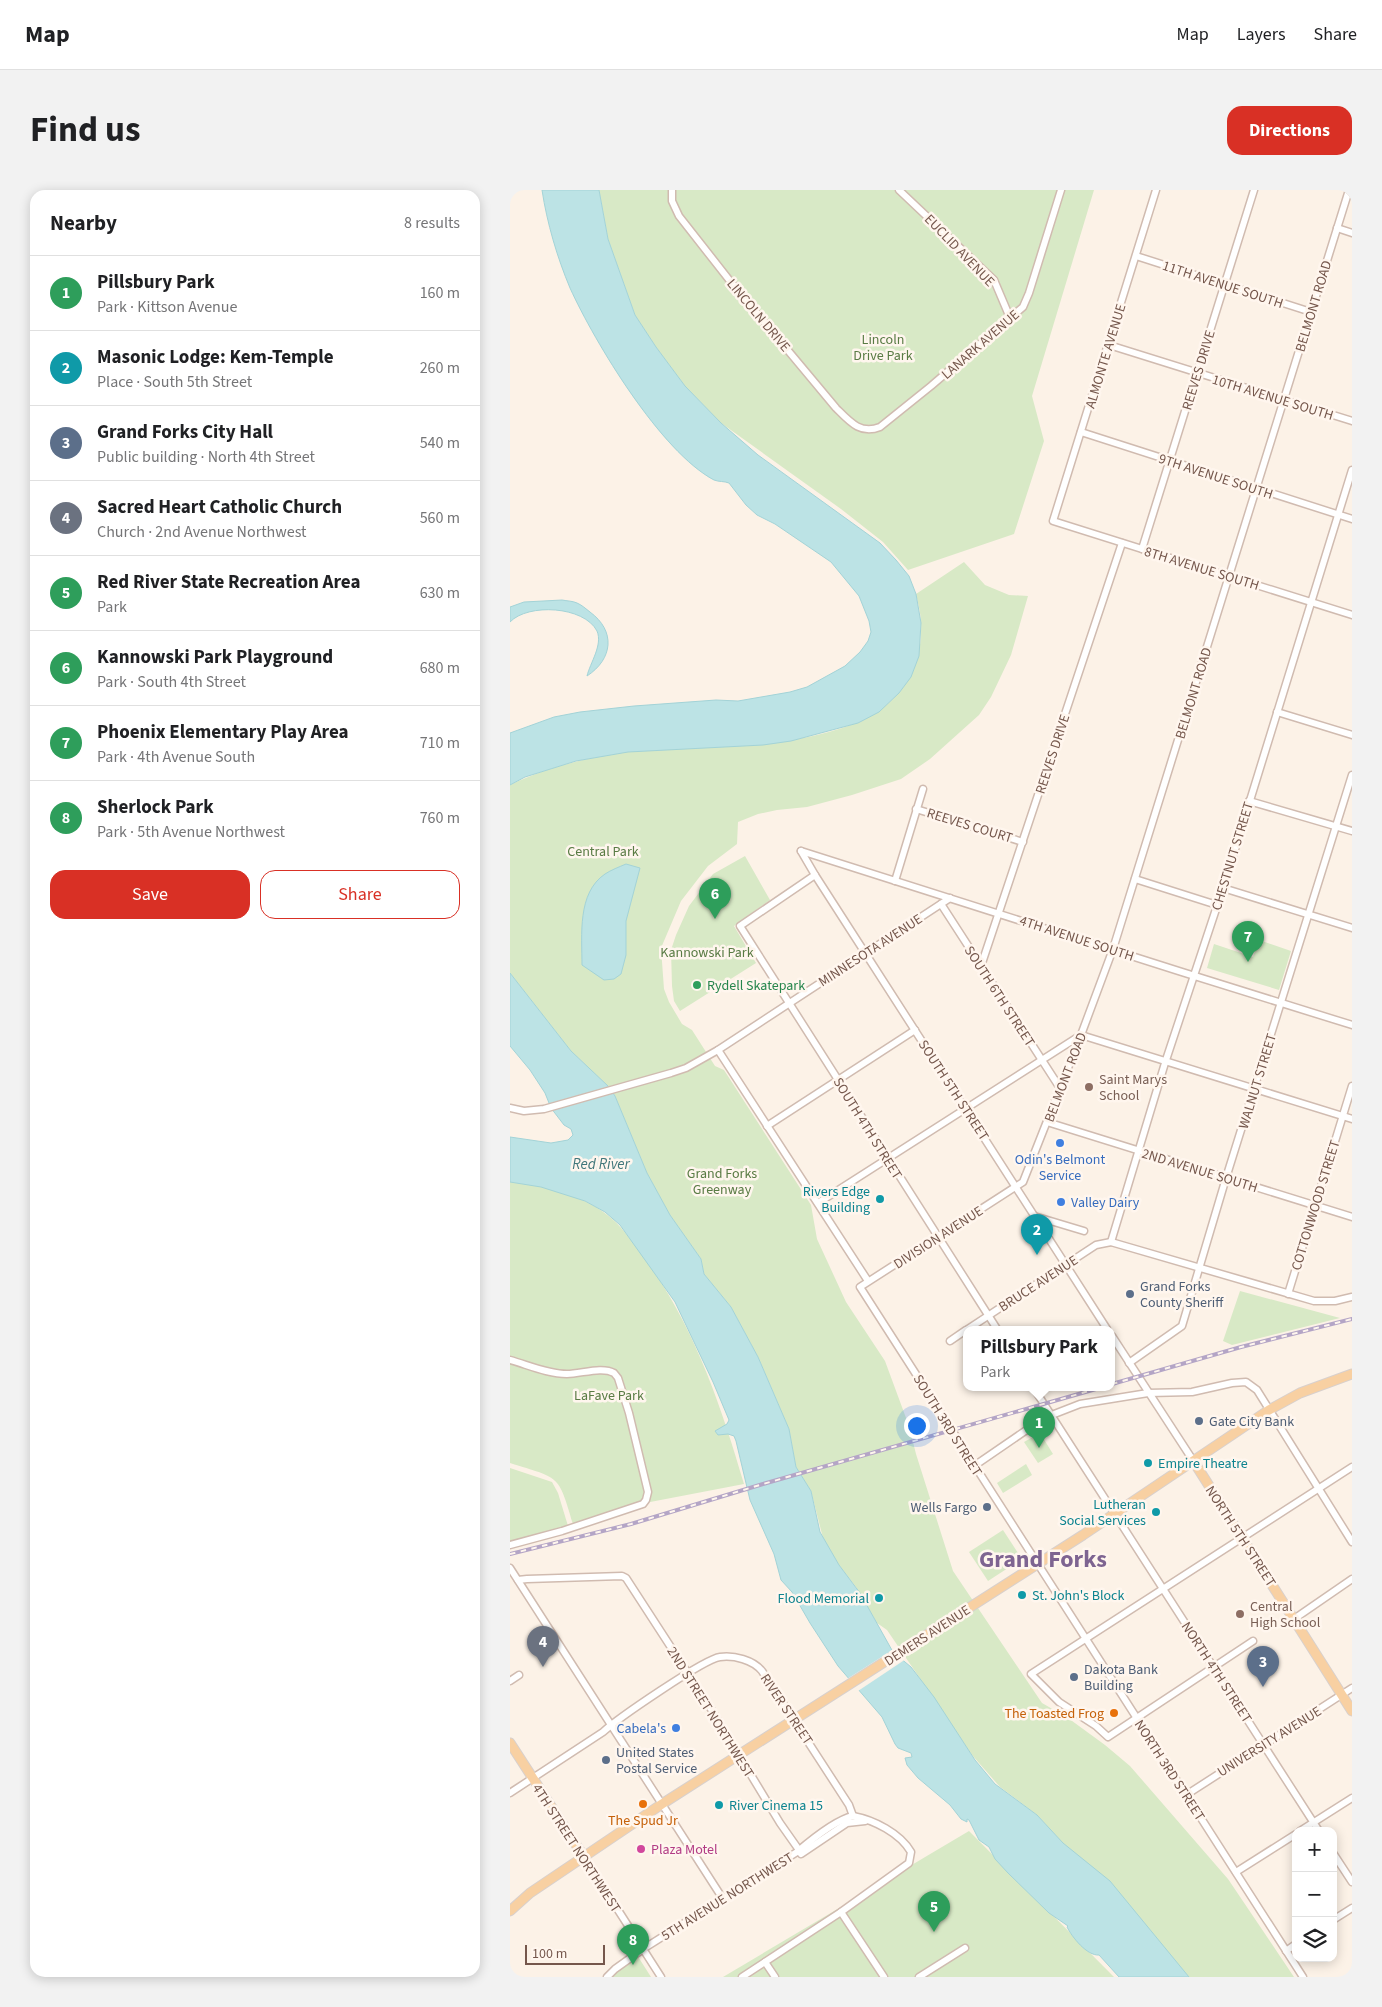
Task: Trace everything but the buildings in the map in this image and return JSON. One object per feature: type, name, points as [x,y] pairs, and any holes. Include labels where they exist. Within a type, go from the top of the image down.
[{"type":"main road","name":"DEMERS AVENUE","points":[[510,1909],[530,1893],[662,1804],[813,1709],[935,1628],[1194,1462],[1269,1410],[1300,1393],[1352,1374]]},
{"type":"main road","name":"NORTH 5TH STREET","points":[[1194,1462],[1352,1711]]},
{"type":"main road","name":"4TH STREET NORTHWEST","points":[[510,1743],[584,1858]]},
{"type":"street","name":"LINCOLN DRIVE","points":[[672,190],[672,202],[679,216],[730,281],[836,408],[850,422],[862,429]]},
{"type":"street","name":"EUCLID AVENUE","points":[[898,190],[994,280],[1008,313],[1012,317]]},
{"type":"street","name":"LANARK AVENUE","points":[[862,429],[871,431],[880,428],[1023,307],[1061,190]]},
{"type":"street","name":"ALMONTE AVENUE","points":[[1053,521],[1156,190]]},
{"type":"street","name":"REEVES DRIVE","points":[[1142,549],[1254,190]]},
{"type":"street","name":"BELMONT ROAD","points":[[1016,1187],[1023,1182],[1113,949],[1349,190]]},
{"type":"street","points":[[1337,228],[1352,233]]},
{"type":"street","name":"11TH AVENUE SOUTH","points":[[1136,256],[1311,312]]},
{"type":"street","name":"10TH AVENUE SOUTH","points":[[1109,344],[1352,421]]},
{"type":"street","name":"9TH AVENUE SOUTH","points":[[1081,432],[1352,518]]},
{"type":"street","name":"CHESTNUT STREET","points":[[1111,1242],[1192,976],[1223,888],[1352,470]]},
{"type":"street","name":"8TH AVENUE SOUTH","points":[[1053,521],[1352,615]]},
{"type":"street","name":"REEVES DRIVE","points":[[981,966],[1122,543]]},
{"type":"street","points":[[1277,712],[1352,734]]},
{"type":"street","name":"WALNUT STREET","points":[[1129,1363],[1182,1326],[1226,1178],[1352,775]]},
{"type":"street","points":[[895,881],[923,789]]},
{"type":"street","points":[[1249,800],[1352,831]]},
{"type":"street","name":"REEVES COURT","points":[[916,809],[1023,842]]},
{"type":"street","name":"4TH AVENUE SOUTH","points":[[801,851],[1352,1025]]},
{"type":"street","name":"SOUTH 5TH STREET","points":[[801,851],[1105,1326]]},
{"type":"street","name":"SOUTH 4TH STREET","points":[[815,875],[740,926],[994,1326]]},
{"type":"street","points":[[1135,879],[1217,905]]},
{"type":"street","points":[[1223,888],[1352,928]]},
{"type":"street","name":"MINNESOTA AVENUE","points":[[510,1108],[524,1111],[544,1109],[686,1068],[718,1050],[950,898]]},
{"type":"street","name":"SOUTH 6TH STREET","points":[[941,904],[1060,1088]]},
{"type":"street","points":[[768,1126],[915,1030]]},
{"type":"street","points":[[818,1203],[1081,1035],[1165,1063],[1352,1119]]},
{"type":"street","points":[[718,1050],[868,1281]]},
{"type":"street","name":"COTTONWOOD STREET","points":[[1288,1294],[1352,1086]]},
{"type":"street","name":"2ND AVENUE SOUTH","points":[[1047,1122],[1352,1217]]},
{"type":"street","name":"DIVISION AVENUE","points":[[860,1287],[1016,1187]]},
{"type":"street","points":[[1034,1216],[1084,1231]]},
{"type":"street","points":[[1111,1242],[1314,1302],[1335,1302],[1352,1297]]},
{"type":"street","name":"BRUCE AVENUE","points":[[973,1326],[1096,1245],[1111,1242]]},
{"type":"street","name":"SOUTH 3RD STREET","points":[[860,1287],[1037,1563]]},
{"type":"street","name":"BRUCE AVENUE","points":[[950,1340],[963,1332]]},
{"type":"street","points":[[1115,1341],[1194,1462]]},
{"type":"street","points":[[510,1360],[559,1373],[611,1371],[618,1378],[647,1482],[648,1496],[643,1504],[562,1531],[510,1545]]},
{"type":"street","points":[[974,1466],[1051,1414],[1067,1408],[1095,1400],[1148,1393],[1192,1392],[1232,1383],[1246,1382],[1257,1390],[1352,1542]]},
{"type":"street","points":[[1036,1391],[1115,1513]]},
{"type":"street","points":[[1253,1641],[1108,1737],[1096,1726],[1059,1702],[1031,1674],[1352,1467]]},
{"type":"street","name":"NORTH 4TH STREET","points":[[1115,1513],[1317,1827]]},
{"type":"street","name":"NORTH 3RD STREET","points":[[1037,1563],[1303,1977]]},
{"type":"street","points":[[510,1568],[723,1899]]},
{"type":"street","name":"2ND STREET NORTHWEST","points":[[518,1580],[622,1576],[626,1578],[800,1852]]},
{"type":"street","points":[[1294,1619],[1352,1578]]},
{"type":"street","name":"RIVER STREET","points":[[510,1793],[688,1674],[719,1657],[750,1661],[762,1671],[849,1806],[853,1816]]},
{"type":"street","points":[[510,1681],[519,1675]]},
{"type":"street","name":"UNIVERSITY AVENUE","points":[[1186,1795],[1352,1688]]},
{"type":"street","points":[[1306,1827],[1352,1798]]},
{"type":"street","points":[[742,1977],[842,1912],[904,1868],[909,1863],[911,1856],[908,1847],[886,1830],[869,1821],[853,1816],[843,1820],[806,1843],[800,1852]]},
{"type":"street","points":[[800,1852],[847,1823],[869,1821]]},
{"type":"street","points":[[1236,1872],[1292,1837]]},
{"type":"street","name":"5TH AVENUE NORTHWEST","points":[[607,1977],[643,1949],[800,1852]]},
{"type":"street","name":"4TH STREET NORTHWEST","points":[[584,1858],[661,1977]]},
{"type":"street","points":[[1337,1859],[1352,1882]]},
{"type":"street","points":[[1337,1917],[1352,1908]]},
{"type":"street","points":[[842,1912],[884,1977]]},
{"type":"street","points":[[1286,1950],[1292,1946]]},
{"type":"street","points":[[919,1977],[965,1948]]},
{"type":"street","points":[[764,1962],[774,1977]]},
{"type":"green space","name":"Lincoln Drive Park","points":[[599,190],[1094,190],[1032,396],[1044,441],[1014,534],[908,570],[883,542],[841,509],[721,423],[685,386],[635,315],[608,239]]},
{"type":"green space","points":[[964,562],[985,585],[1009,595],[1028,596],[1011,655],[991,697],[979,715],[930,759],[901,779],[807,807],[758,814],[738,822],[737,844],[708,866],[681,901],[661,948],[664,989],[682,1024],[692,1030],[715,1066],[724,1070],[811,1205],[817,1239],[846,1302],[885,1361],[909,1426],[953,1571],[1042,1703],[1068,1718],[1130,1766],[1228,1879],[1294,1977],[1187,1977],[1037,1815],[1000,1787],[972,1755],[887,1630],[877,1623],[856,1587],[839,1565],[823,1538],[811,1491],[796,1467],[789,1429],[758,1357],[731,1307],[704,1274],[701,1259],[670,1215],[647,1173],[615,1096],[608,1086],[571,1051],[510,973],[510,785],[552,768],[611,754],[761,744],[810,737],[854,723],[890,702],[914,669],[921,623],[916,594]]},
{"type":"green space","name":"Kannowski Park","points":[[745,856],[770,900],[734,926],[756,963],[680,1011],[674,1001],[672,986],[671,950],[676,935],[689,906],[713,874]]},
{"type":"green space","points":[[1259,940],[1291,951],[1279,990],[1207,968],[1214,944],[1253,957]]},
{"type":"green space","name":"LaFave Park","points":[[510,1182],[547,1188],[585,1201],[611,1218],[629,1237],[676,1307],[690,1335],[715,1393],[744,1484],[645,1503],[573,1524],[564,1495],[555,1480],[539,1472],[510,1463]]},
{"type":"green space","points":[[1240,1291],[1340,1318],[1232,1345],[1223,1341]]},
{"type":"green space","points":[[1040,1433],[1053,1454],[1038,1463],[1024,1442]]},
{"type":"green space","points":[[1026,1464],[1032,1475],[1003,1493],[997,1483]]},
{"type":"green space","points":[[510,1468],[552,1482],[558,1493],[568,1526],[510,1544]]},
{"type":"green space","points":[[1003,1530],[1022,1559],[988,1581],[969,1552]]},
{"type":"green space","points":[[969,1831],[1114,1977],[723,1977]]},
{"type":"green space","points":[[637,1955],[651,1977],[607,1977]]},
{"type":"water","points":[[542,190],[599,190],[608,239],[635,315],[685,386],[721,423],[758,455],[880,543],[909,576],[916,594],[921,623],[919,656],[911,677],[899,693],[879,712],[858,723],[791,741],[763,745],[628,752],[576,761],[525,777],[510,785],[510,733],[554,717],[580,712],[716,700],[738,701],[790,692],[807,687],[845,666],[860,652],[868,641],[871,632],[869,621],[859,596],[831,562],[775,524],[757,515],[746,505],[729,483],[714,480],[694,466],[673,446],[631,394],[581,311],[570,288],[553,240]]},
{"type":"water","points":[[562,600],[575,602],[585,608],[598,620],[607,636],[608,645],[602,662],[587,676],[598,642],[597,631],[590,623],[580,616],[555,610],[529,612],[518,616],[510,622],[510,607],[524,602]]},
{"type":"water","points":[[626,864],[640,868],[626,921],[626,955],[621,974],[614,979],[604,980],[582,965],[582,928],[585,903],[596,882],[605,874]]},
{"type":"water","name":"Red River","points":[[510,973],[571,1051],[608,1086],[615,1096],[647,1173],[670,1215],[701,1259],[704,1274],[731,1307],[758,1357],[789,1429],[796,1467],[811,1491],[820,1532],[839,1565],[860,1593],[893,1652],[911,1667],[934,1697],[975,1760],[995,1784],[1037,1815],[1063,1843],[1110,1881],[1189,1977],[1119,1977],[1099,1955],[1090,1952],[1080,1945],[1069,1931],[1068,1926],[1049,1913],[1008,1873],[995,1859],[989,1847],[979,1840],[969,1820],[967,1819],[967,1822],[961,1819],[950,1805],[918,1778],[907,1765],[905,1758],[912,1757],[911,1753],[898,1748],[882,1717],[838,1666],[792,1592],[781,1580],[774,1554],[750,1500],[734,1436],[728,1434],[718,1435],[715,1431],[727,1424],[729,1420],[675,1302],[620,1225],[605,1212],[585,1201],[541,1187],[510,1182],[510,1137],[551,1143],[568,1140],[573,1135],[571,1129],[564,1125],[551,1108],[545,1093],[530,1070],[510,1046]]},
{"type":"pier","points":[[894,1649],[906,1659],[858,1691],[847,1679]]},
{"type":"railway","points":[[1115,1383],[1241,1347],[1352,1319]]},
{"type":"railway","points":[[510,1554],[631,1524],[763,1484],[1089,1391]]},
{"type":"place","name":"Kannowski Park Playground","points":[[715,919]]},
{"type":"place","name":"Phoenix Elementary Play Area","points":[[1248,962]]},
{"type":"place","name":"Rydell Skatepark","points":[[697,985]]},
{"type":"place","name":"Saint Marys School","points":[[1089,1087]]},
{"type":"place","name":"Odin's Belmont Service","points":[[1060,1143]]},
{"type":"place","name":"Rivers Edge Building","points":[[880,1199]]},
{"type":"place","name":"Valley Dairy","points":[[1061,1202]]},
{"type":"place","name":"Masonic Lodge: Kem-Temple","points":[[1037,1255]]},
{"type":"place","name":"Grand Forks County Sheriff","points":[[1130,1294]]},
{"type":"place","name":"Gate City Bank","points":[[1199,1421]]},
{"type":"place","name":"Pillsbury Park","points":[[1039,1448]]},
{"type":"place","name":"Empire Theatre","points":[[1148,1463]]},
{"type":"place","name":"Wells Fargo","points":[[987,1507]]},
{"type":"place","name":"Lutheran Social Services","points":[[1156,1512]]},
{"type":"place","name":"St. John's Block","points":[[1022,1595]]},
{"type":"place","name":"Flood Memorial","points":[[879,1598]]},
{"type":"place","name":"Central High School","points":[[1240,1614]]},
{"type":"place","name":"Sacred Heart Catholic Church","points":[[543,1667]]},
{"type":"place","name":"Dakota Bank Building","points":[[1074,1677]]},
{"type":"place","name":"Grand Forks City Hall","points":[[1263,1687]]},
{"type":"place","name":"The Toasted Frog","points":[[1114,1713]]},
{"type":"place","name":"Cabela's","points":[[676,1728]]},
{"type":"place","name":"United States Postal Service","points":[[606,1760]]},
{"type":"place","name":"The Spud Jr","points":[[643,1804]]},
{"type":"place","name":"River Cinema 15","points":[[719,1805]]},
{"type":"place","name":"Plaza Motel","points":[[641,1849]]},
{"type":"place","name":"Red River State Recreation Area","points":[[934,1932]]},
{"type":"place","name":"Sherlock Park","points":[[633,1965]]},
{"type":"district","name":"Grand Forks","points":[[1043,1559]]},
{"type":"park label","name":"Central Park","points":[[603,851]]},
{"type":"park label","name":"Grand Forks Greenway","points":[[722,1182]]}]
